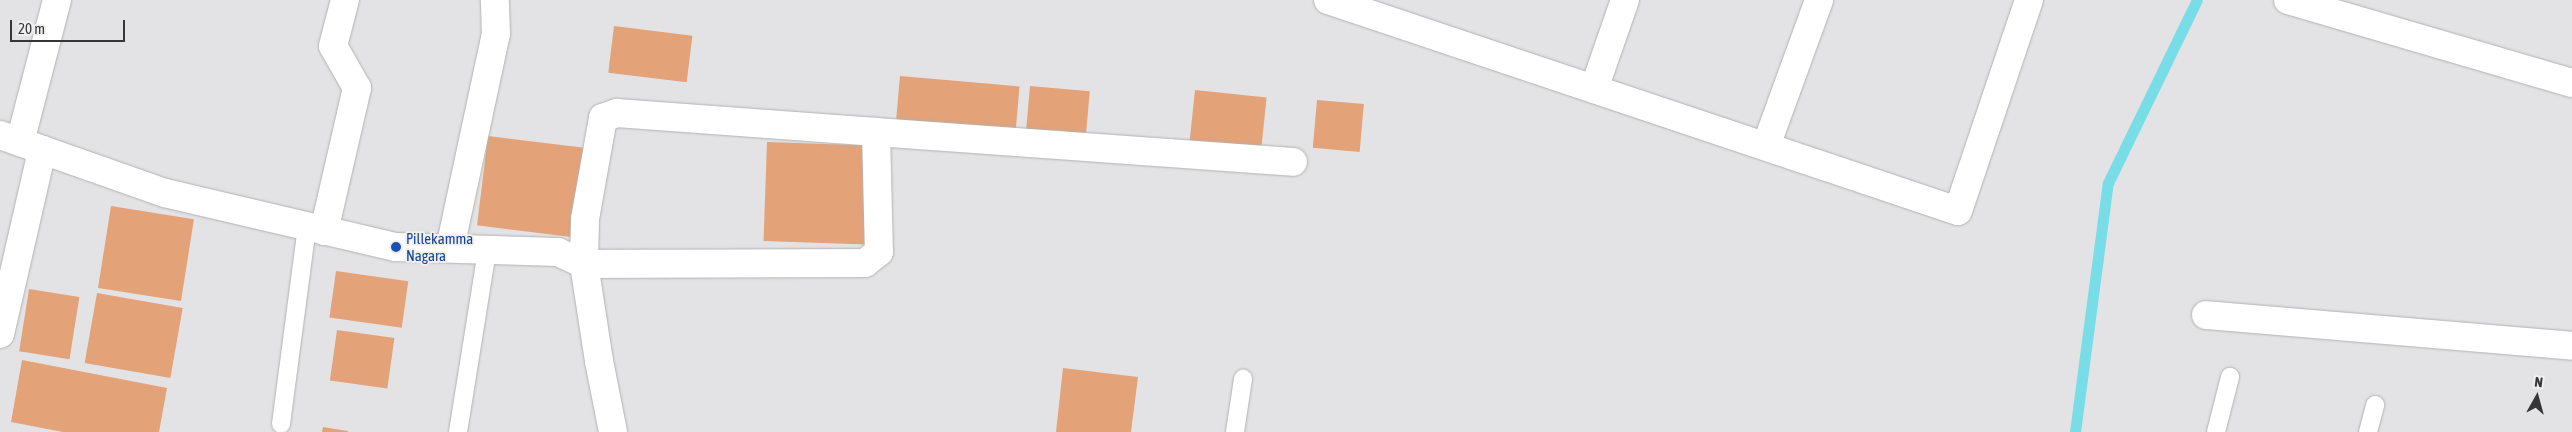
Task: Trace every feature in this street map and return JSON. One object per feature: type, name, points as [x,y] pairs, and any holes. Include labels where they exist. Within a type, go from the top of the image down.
[{"type":"street","points":[[0,334],[21,142],[57,0]]},
{"type":"street","points":[[316,229],[357,88],[333,46],[345,0]]},
{"type":"street","points":[[450,248],[496,34],[495,0]]},
{"type":"street","points":[[1328,0],[1958,211],[2029,0]]},
{"type":"street","points":[[1594,89],[1625,0]]},
{"type":"street","points":[[1766,146],[1819,0]]},
{"type":"street","points":[[2288,0],[2572,83]]},
{"type":"street","points":[[614,432],[599,361],[584,264],[585,219],[603,118],[617,113],[1293,162]]},
{"type":"street","points":[[21,142],[165,193],[396,247],[558,252],[584,264],[866,263],[879,252],[876,132]]},
{"type":"street","points":[[2206,315],[2572,346]]},
{"type":"lane","points":[[281,424],[316,229]]},
{"type":"lane","points":[[458,432],[487,250]]},
{"type":"lane","points":[[2216,432],[2230,377]]},
{"type":"lane","points":[[1235,432],[1243,380]]},
{"type":"lane","points":[[2368,432],[2375,405]]},
{"type":"building","points":[[614,26],[692,36],[687,82],[608,73]]},
{"type":"building","points":[[900,76],[1020,86],[1016,130],[896,120]]},
{"type":"building","points":[[1030,86],[1090,91],[1086,136],[1026,131]]},
{"type":"building","points":[[1195,90],[1267,98],[1261,151],[1189,144]]},
{"type":"building","points":[[1317,100],[1364,104],[1360,152],[1313,148]]},
{"type":"building","points":[[488,136],[584,148],[573,237],[477,225]]},
{"type":"building","points":[[767,142],[870,146],[866,245],[764,241]]},
{"type":"building","points":[[111,206],[194,219],[181,301],[98,288]]},
{"type":"building","points":[[336,271],[408,281],[402,328],[329,318]]},
{"type":"building","points":[[29,289],[79,297],[70,359],[19,351]]},
{"type":"building","points":[[97,293],[183,308],[170,378],[85,363]]},
{"type":"building","points":[[337,330],[394,338],[387,389],[330,381]]},
{"type":"building","points":[[22,360],[167,388],[159,432],[63,432],[11,422]]},
{"type":"building","points":[[1063,368],[1138,377],[1131,432],[1056,432]]},
{"type":"building","points":[[323,427],[348,431],[348,432],[322,432]]},
{"type":"waterway","points":[[2075,432],[2108,183],[2197,0]]},
{"type":"place","name":"Pillekamma Nagara","points":[[396,247]]}]
